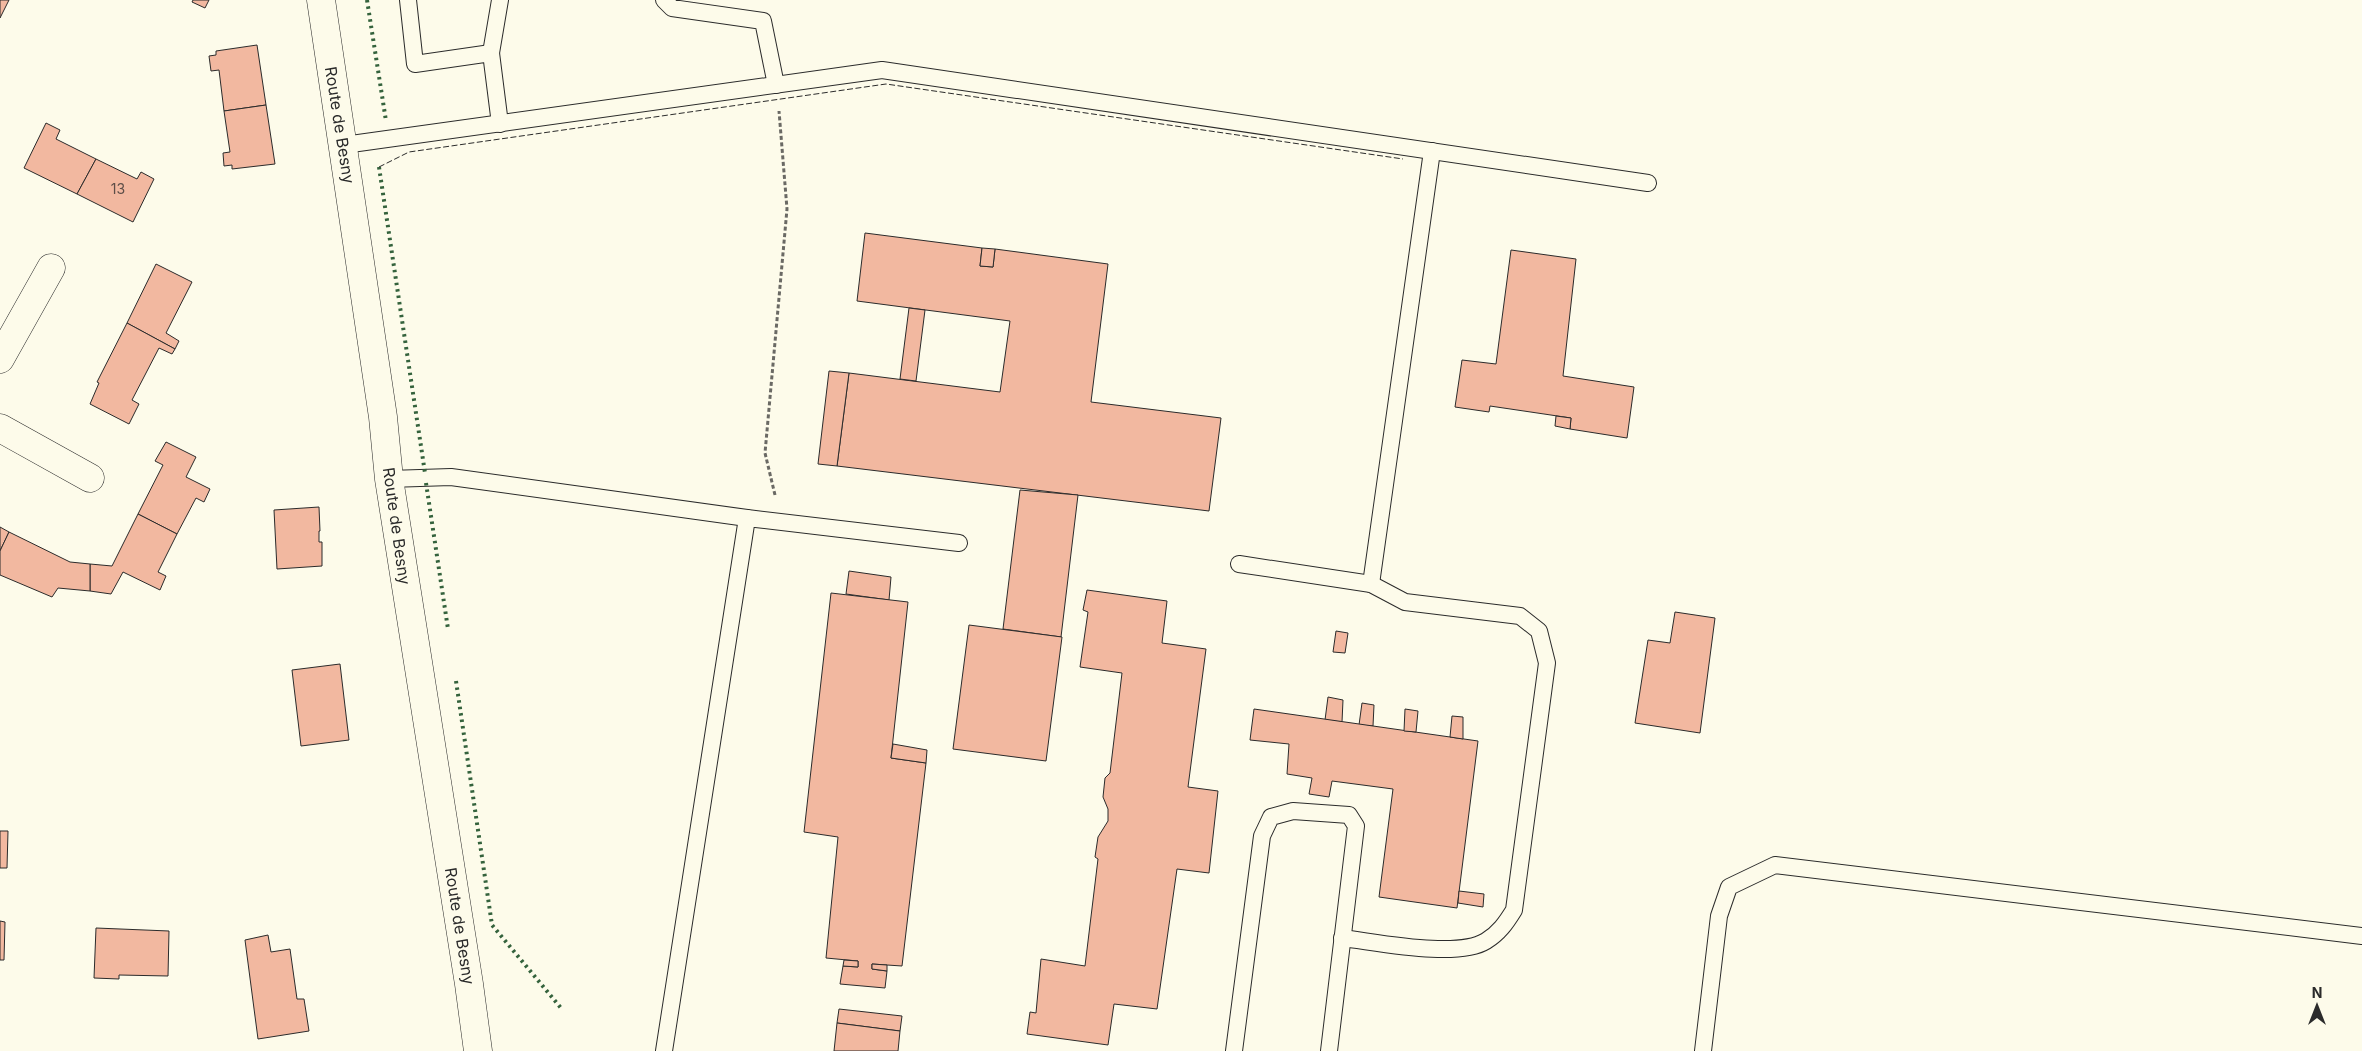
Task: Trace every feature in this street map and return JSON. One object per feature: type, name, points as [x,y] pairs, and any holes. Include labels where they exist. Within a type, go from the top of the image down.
[{"type":"main road","name":"Route de Besny","points":[[322,0],[383,417],[389,479],[478,1051]]},
{"type":"main road","points":[[0,359],[51,268]]},
{"type":"main road","points":[[0,428],[90,478]]},
{"type":"lane","points":[[408,0],[415,64],[491,53]]},
{"type":"lane","points":[[500,0],[491,53],[500,124]]},
{"type":"lane","points":[[664,0],[672,8],[763,21],[776,85]]},
{"type":"lane","points":[[344,145],[882,70],[1648,183]]},
{"type":"lane","points":[[1371,584],[1432,151]]},
{"type":"lane","points":[[389,479],[450,477],[747,518],[959,543]]},
{"type":"lane","points":[[664,1051],[747,518]]},
{"type":"lane","points":[[1238,564],[1371,584],[1405,602],[1520,616],[1539,630],[1546,663],[1514,910],[1503,927],[1485,942],[1449,950],[1342,938]]},
{"type":"lane","points":[[1234,1051],[1262,836],[1271,817],[1293,811],[1349,815],[1356,826],[1329,1051]]},
{"type":"lane","points":[[1702,1051],[1718,916],[1729,887],[1775,865],[2362,936]]},
{"type":"path","points":[[776,85],[787,209],[765,453],[781,522]]},
{"type":"building","points":[[0,0],[9,0],[0,18]]},
{"type":"building","points":[[193,0],[209,0],[205,8],[192,2]]},
{"type":"building","points":[[257,45],[266,105],[224,111],[219,70],[211,71],[209,56],[216,55],[216,51]]},
{"type":"building","points":[[266,105],[275,164],[232,169],[232,165],[224,166],[223,153],[230,152],[224,111]]},
{"type":"building","points":[[46,123],[60,130],[56,139],[96,159],[77,194],[24,168]]},
{"type":"building","points":[[96,159],[137,179],[141,172],[154,179],[133,222],[77,194]]},
{"type":"building","points":[[865,233],[982,248],[980,266],[993,267],[995,249],[1108,264],[1091,402],[1221,418],[1209,511],[837,466],[849,373],[1000,392],[1010,321],[857,301]]},
{"type":"building","points":[[982,248],[995,249],[993,267],[980,266]]},
{"type":"building","points":[[1511,250],[1576,259],[1563,376],[1634,387],[1627,438],[1570,429],[1571,418],[1490,406],[1489,412],[1455,407],[1462,360],[1496,364]]},
{"type":"building","points":[[156,264],[192,282],[166,333],[179,341],[175,349],[127,323]]},
{"type":"building","points":[[909,308],[925,310],[916,381],[900,379]]},
{"type":"building","points":[[127,323],[175,349],[172,354],[159,348],[132,400],[139,404],[129,424],[90,404],[99,383],[97,382]]},
{"type":"building","points":[[829,371],[849,373],[837,466],[818,464]]},
{"type":"building","points":[[1556,416],[1571,418],[1570,429],[1555,426]]},
{"type":"building","points":[[166,442],[196,457],[186,477],[210,489],[204,502],[196,498],[177,534],[138,514],[163,465],[155,461]]},
{"type":"building","points":[[1020,490],[1078,495],[1061,637],[1003,629]]},
{"type":"building","points":[[319,507],[319,542],[322,542],[322,566],[277,569],[274,510]]},
{"type":"building","points":[[138,514],[177,534],[158,572],[166,576],[160,590],[123,572],[111,594],[90,591],[90,564],[112,566]]},
{"type":"building","points":[[0,527],[9,532],[0,551]]},
{"type":"building","points":[[9,532],[70,562],[90,564],[90,591],[58,588],[52,597],[0,575],[0,551]]},
{"type":"building","points":[[849,571],[891,577],[889,600],[846,594]]},
{"type":"building","points":[[1087,590],[1167,601],[1162,643],[1206,649],[1188,787],[1218,791],[1209,873],[1177,869],[1157,1009],[1114,1004],[1108,1045],[1027,1034],[1030,1012],[1036,1013],[1041,959],[1085,966],[1098,859],[1095,857],[1098,837],[1108,821],[1108,809],[1103,797],[1105,778],[1110,773],[1122,673],[1080,667],[1088,612],[1083,610]]},
{"type":"building","points":[[831,593],[908,602],[891,758],[926,763],[902,966],[872,964],[872,969],[887,971],[885,988],[840,984],[843,966],[858,967],[858,961],[826,958],[838,837],[804,832]]},
{"type":"building","points":[[1675,612],[1715,618],[1700,733],[1635,723],[1648,640],[1670,643]]},
{"type":"building","points":[[969,625],[1062,637],[1046,761],[953,749]]},
{"type":"building","points":[[1336,631],[1348,633],[1345,653],[1333,652]]},
{"type":"building","points":[[340,664],[349,740],[301,746],[292,670]]},
{"type":"building","points":[[1328,697],[1343,700],[1342,722],[1325,720]]},
{"type":"building","points":[[1362,703],[1374,705],[1373,726],[1359,725]]},
{"type":"building","points":[[1254,709],[1478,741],[1457,908],[1379,897],[1393,789],[1332,781],[1329,797],[1309,794],[1312,778],[1287,774],[1289,744],[1250,740]]},
{"type":"building","points":[[1405,709],[1418,711],[1416,732],[1404,731]]},
{"type":"building","points":[[1452,716],[1463,717],[1463,739],[1450,737]]},
{"type":"building","points":[[893,744],[927,750],[926,763],[891,758]]},
{"type":"building","points":[[0,831],[8,831],[7,868],[0,868]]},
{"type":"building","points":[[1459,891],[1484,894],[1483,907],[1458,903]]},
{"type":"building","points":[[0,921],[5,922],[4,960],[0,960]]},
{"type":"building","points":[[96,928],[169,931],[168,976],[119,975],[119,979],[94,978]]},
{"type":"building","points":[[268,935],[271,952],[290,949],[297,999],[304,999],[309,1031],[258,1039],[245,940]]},
{"type":"building","points":[[844,960],[858,961],[858,967],[843,966]]},
{"type":"building","points":[[872,964],[887,965],[887,971],[872,969]]},
{"type":"building","points":[[839,1009],[902,1016],[900,1031],[837,1023]]},
{"type":"building","points":[[837,1023],[900,1031],[898,1051],[834,1051]]},
{"type":"hedge","points":[[367,0],[386,121]]},
{"type":"hedge","points":[[379,167],[425,473]]},
{"type":"hedge","points":[[426,483],[448,629]]},
{"type":"hedge","points":[[456,681],[492,925],[561,1008]]},
{"type":"fence","points":[[379,167],[409,152],[886,84],[1403,159]]}]
